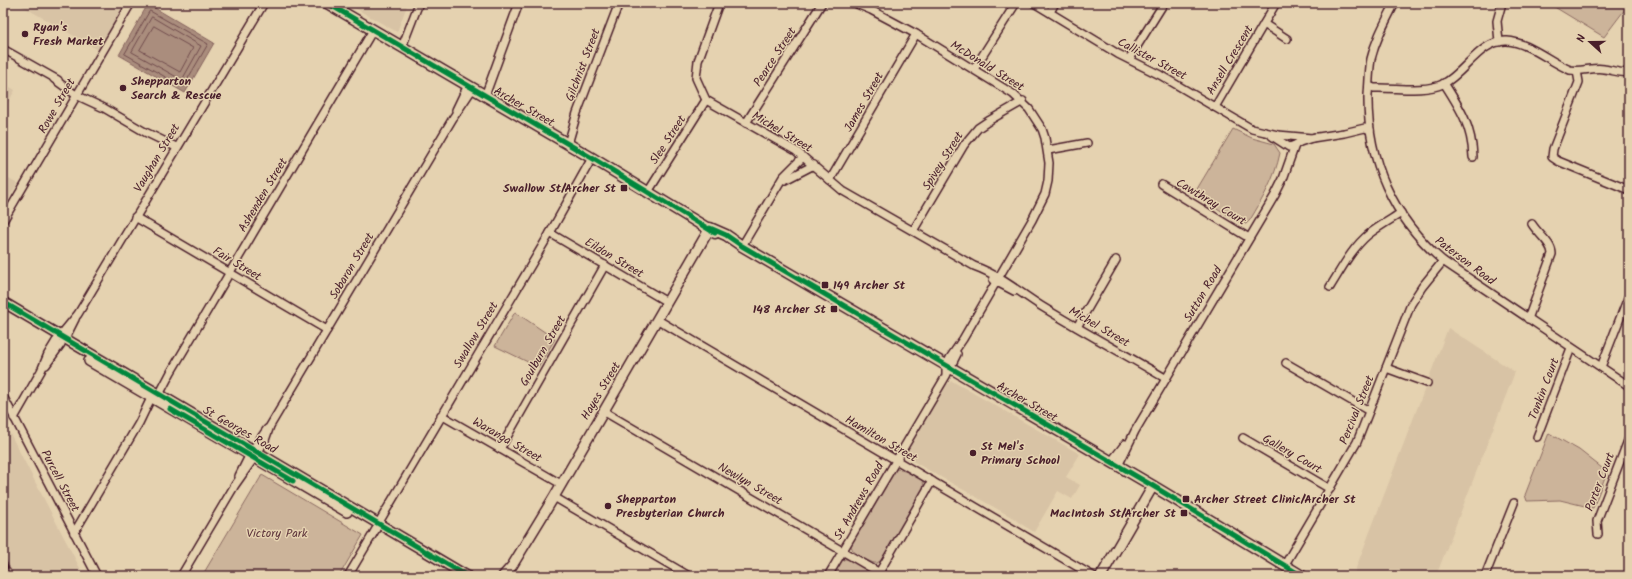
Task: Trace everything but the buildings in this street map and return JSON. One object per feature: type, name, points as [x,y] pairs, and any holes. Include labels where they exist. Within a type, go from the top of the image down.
[{"type":"main road","name":"Archer Street","points":[[327,3],[710,228],[726,234],[742,246],[947,370],[1153,486],[1302,576]]},
{"type":"street","name":"Rowe Street","points":[[3,221],[130,3]]},
{"type":"street","name":"Vaughan Street","points":[[14,418],[60,340],[73,327],[78,314],[263,3]]},
{"type":"street","points":[[402,47],[418,3]]},
{"type":"street","name":"Sobaron Street","points":[[181,576],[253,454],[265,440],[270,426],[453,118],[476,91],[497,61],[519,3]]},
{"type":"street","name":"Gilchrist Street","points":[[564,142],[619,3]]},
{"type":"street","points":[[706,100],[696,78],[698,61],[719,3]]},
{"type":"street","name":"Pearce Street","points":[[746,123],[822,3]]},
{"type":"street","name":"McDonald Street","points":[[854,3],[871,10],[916,34],[1013,94],[1029,109],[1042,129],[1048,150],[1049,170],[1044,194],[1036,213],[963,339],[947,370]]},
{"type":"street","points":[[974,69],[1016,3]]},
{"type":"street","name":"Callister Street","points":[[1034,3],[1252,129],[1293,140],[1315,138],[1365,128],[1370,130]]},
{"type":"street","points":[[1050,12],[1055,3]]},
{"type":"street","points":[[1129,59],[1164,3]]},
{"type":"street","name":"Ansell Crescent","points":[[1214,107],[1276,3]]},
{"type":"street","name":"Paterson Road","points":[[1395,3],[1379,34],[1371,59],[1368,107],[1373,152],[1386,187],[1401,214],[1424,243],[1443,261],[1629,386]]},
{"type":"street","points":[[1499,42],[1497,21],[1502,3]]},
{"type":"street","points":[[1264,24],[1287,39]]},
{"type":"street","name":"Ashenden Street","points":[[74,533],[230,273],[373,30]]},
{"type":"street","name":"James Street","points":[[830,180],[916,34]]},
{"type":"street","points":[[1369,86],[1374,84],[1392,88],[1422,89],[1436,87],[1456,76],[1478,53],[1488,46],[1507,41],[1520,44],[1564,68],[1576,72],[1603,69],[1619,73],[1629,72]]},
{"type":"street","points":[[3,49],[175,150]]},
{"type":"street","points":[[1576,72],[1576,88],[1552,157],[1558,161],[1629,190]]},
{"type":"street","points":[[1444,83],[1465,117],[1472,143],[1473,157]]},
{"type":"street","name":"Michel Street","points":[[706,100],[784,144],[814,165],[843,191],[974,266],[984,270],[997,280],[1013,286],[1022,294],[1165,378]]},
{"type":"street","name":"Slee Street","points":[[648,192],[706,100]]},
{"type":"street","name":"Spivey Street","points":[[913,231],[964,145],[978,128],[1022,101]]},
{"type":"street","name":"Callister Street","points":[[1261,131],[1286,144]]},
{"type":"street","points":[[1286,144],[1286,138],[1293,140]]},
{"type":"street","name":"Sutton Road","points":[[1115,464],[1275,195],[1286,168],[1293,140]]},
{"type":"street","points":[[1048,150],[1086,144]]},
{"type":"street","name":"Sutton Road","points":[[1286,144],[1286,168]]},
{"type":"street","points":[[742,246],[779,183],[803,157]]},
{"type":"street","name":"Swallow Street","points":[[348,576],[592,158]]},
{"type":"street","points":[[779,183],[814,165]]},
{"type":"street","name":"Cawthray Court","points":[[1161,184],[1249,238]]},
{"type":"street","points":[[1330,287],[1349,255],[1361,241],[1378,227],[1401,214]]},
{"type":"street","name":"Fair Street","points":[[135,217],[327,330]]},
{"type":"street","points":[[1528,319],[1552,254],[1550,245],[1537,232],[1532,224]]},
{"type":"street","name":"Hayes Street","points":[[503,576],[512,566],[554,497],[710,228]]},
{"type":"street","name":"Eildon Street","points":[[550,232],[667,302]]},
{"type":"street","points":[[1077,327],[1116,260]]},
{"type":"street","name":"Percival Street","points":[[1284,566],[1357,442],[1411,304],[1422,287],[1443,261]]},
{"type":"street","name":"Goulburn Street","points":[[500,449],[605,265]]},
{"type":"street","points":[[1601,367],[1629,295]]},
{"type":"street","name":"St Georges Road","points":[[3,302],[60,340]]},
{"type":"street","name":"St Georges Road","points":[[3,310],[60,340],[452,571],[467,576]]},
{"type":"street","name":"Hamilton Street","points":[[658,320],[895,460],[1100,576]]},
{"type":"street","name":"Tonkin Court","points":[[1537,437],[1571,348]]},
{"type":"street","points":[[1286,363],[1369,411]]},
{"type":"street","points":[[1386,368],[1427,383]]},
{"type":"street","name":"St Andrews Road","points":[[828,576],[947,370]]},
{"type":"street","name":"Purcell Street","points":[[3,396],[97,576]]},
{"type":"street","name":"Newlyn Street","points":[[603,411],[843,550],[880,575]]},
{"type":"street","name":"Waranga Street","points":[[442,416],[561,484]]},
{"type":"street","name":"Gallery Court","points":[[1242,438],[1330,489]]},
{"type":"street","name":"Porter Court","points":[[1598,534],[1597,521],[1629,438]]},
{"type":"street","points":[[880,575],[932,481]]},
{"type":"street","points":[[1100,576],[1153,486]]},
{"type":"street","points":[[554,497],[689,576]]},
{"type":"street","points":[[1487,575],[1514,503]]},
{"type":"street","name":"Hayes Street","points":[[509,576],[512,566]]},
{"type":"shaded area","points":[[17,3],[126,3],[100,51]]},
{"type":"shaded area","points":[[346,3],[408,3],[397,32]]},
{"type":"shaded area","points":[[3,83],[15,90],[3,112]]},
{"type":"shaded area","points":[[3,175],[18,183],[3,208]]},
{"type":"shaded area","points":[[1448,328],[1515,372],[1436,576],[1353,576]]},
{"type":"shaded area","name":"St Mel's Primary School","points":[[952,381],[1080,454],[1066,477],[1080,485],[1072,499],[1058,491],[1034,532],[1015,519],[909,459],[908,449],[946,385]]},
{"type":"shaded area","points":[[3,420],[83,574],[79,576],[3,576]]},
{"type":"green space","points":[[1548,3],[1629,3],[1629,4],[1604,37]]},
{"type":"green space","points":[[1233,129],[1252,138],[1274,144],[1280,153],[1268,188],[1250,220],[1246,224],[1241,223],[1194,194]]},
{"type":"green space","points":[[515,312],[555,339],[538,367],[495,346]]},
{"type":"green space","points":[[1549,433],[1579,450],[1607,472],[1593,508],[1560,500],[1527,501],[1525,495]]},
{"type":"green space","points":[[896,469],[907,472],[922,480],[923,489],[883,559],[877,563],[874,563],[855,553],[851,547],[851,543],[893,471]]},
{"type":"green space","name":"Victory Park","points":[[262,475],[363,535],[339,576],[202,576]]},
{"type":"green space","points":[[845,559],[849,559],[870,571],[873,576],[831,576],[840,562]]},
{"type":"water","points":[[148,4],[214,43],[185,93],[119,55]]},
{"type":"railway","points":[[3,558],[12,576]]},
{"type":"cycle path","points":[[327,3],[592,158],[715,233]]},
{"type":"cycle path","points":[[710,228],[726,235],[742,246],[1153,486],[1302,576]]},
{"type":"cycle path","points":[[3,302],[467,576]]},
{"type":"cycle path","points":[[170,409],[293,481]]},
{"type":"place","name":"Ryan's Fresh Market","points":[[25,34]]},
{"type":"place","name":"Shepparton Search & Rescue","points":[[123,88]]},
{"type":"place","name":"Swallow St/Archer St","points":[[624,188]]},
{"type":"place","name":"149 Archer St","points":[[825,285]]},
{"type":"place","name":"148 Archer St","points":[[834,309]]},
{"type":"place","name":"St Mel's Primary School","points":[[973,453]]},
{"type":"place","name":"Archer Street Clinic/Archer St","points":[[1186,499]]},
{"type":"place","name":"Shepparton Presbyterian Church","points":[[608,506]]},
{"type":"place","name":"MacIntosh St/Archer St","points":[[1184,513]]}]
